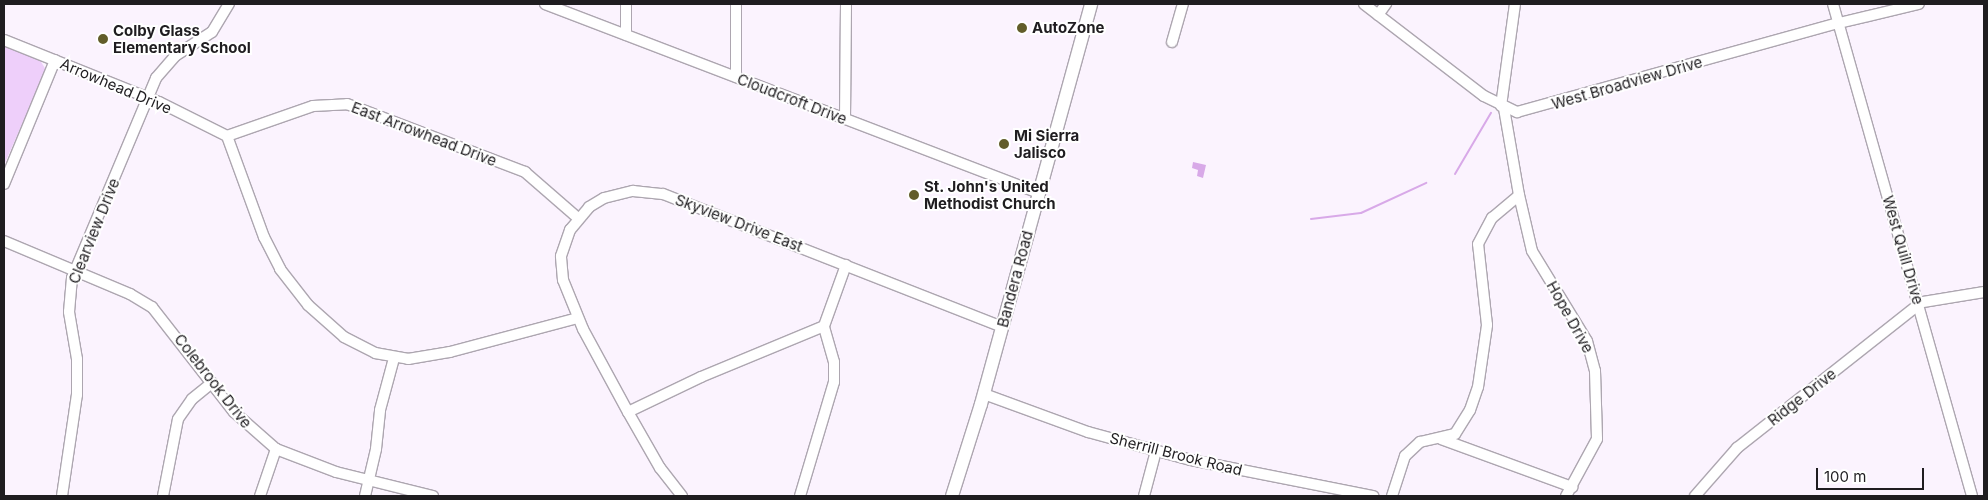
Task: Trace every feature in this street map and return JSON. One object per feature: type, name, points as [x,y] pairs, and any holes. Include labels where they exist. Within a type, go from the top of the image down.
[{"type":"main road","name":"Bandera Road","points":[[952,496],[984,394],[1091,4]]},
{"type":"street","name":"Clearview Drive","points":[[62,496],[78,395],[77,359],[69,312],[70,287],[75,271],[148,98],[164,66],[212,32],[229,4]]},
{"type":"street","name":"Cloudcroft Drive","points":[[545,4],[1039,193]]},
{"type":"street","points":[[626,4],[626,35]]},
{"type":"street","points":[[736,4],[736,77]]},
{"type":"street","points":[[845,119],[846,4]]},
{"type":"street","points":[[1172,42],[1183,4]]},
{"type":"street","points":[[1364,4],[1502,107]]},
{"type":"street","points":[[1378,15],[1386,4]]},
{"type":"street","name":"Hope Drive","points":[[1515,4],[1502,107],[1519,195],[1532,251],[1586,341],[1593,358],[1597,439],[1566,496]]},
{"type":"street","name":"West Quill Drive","points":[[1834,4],[1972,496]]},
{"type":"street","name":"West Broadview Drive","points":[[1502,107],[1517,112],[1540,107],[1839,23],[1919,4]]},
{"type":"street","name":"Arrowhead Drive","points":[[4,40],[148,98],[228,136]]},
{"type":"street","points":[[4,184],[6,172],[55,60]]},
{"type":"street","name":"East Arrowhead Drive","points":[[228,136],[314,106],[347,104],[525,172],[540,182],[578,218]]},
{"type":"street","points":[[228,136],[264,238],[289,281],[330,328],[375,353],[394,358],[408,359],[450,352],[578,318]]},
{"type":"street","name":"Skyview Drive East","points":[[682,496],[660,468],[628,412],[578,318],[563,280],[561,261],[566,238],[578,218],[604,198],[633,191],[653,192],[846,265],[1002,328]]},
{"type":"street","points":[[1392,496],[1405,456],[1415,444],[1442,439],[1455,434],[1462,427],[1483,366],[1487,325],[1478,244],[1492,218],[1519,195]]},
{"type":"street","name":"Colebrook Drive","points":[[4,241],[130,294],[152,307],[251,430],[276,449],[312,465],[433,496]]},
{"type":"street","points":[[800,496],[834,382],[834,362],[824,326],[846,265]]},
{"type":"street","name":"Ridge Drive","points":[[1695,496],[1737,448],[1918,304],[1984,292]]},
{"type":"street","points":[[628,412],[701,376],[824,326]]},
{"type":"street","points":[[365,496],[380,410],[394,358]]},
{"type":"street","points":[[163,496],[178,419],[192,400],[212,383]]},
{"type":"street","name":"Sherrill Brook Road","points":[[984,394],[1088,432],[1156,451],[1216,466],[1373,496]]},
{"type":"street","points":[[1442,439],[1572,487]]},
{"type":"street","points":[[260,496],[276,449]]},
{"type":"street","points":[[1144,496],[1156,451]]},
{"type":"shaded area","points":[[4,45],[40,60],[46,70],[4,165]]},
{"type":"shaded area","points":[[1193,162],[1206,165],[1203,178],[1197,176],[1198,170],[1192,168]]},
{"type":"waterway","points":[[1455,174],[1491,113]]},
{"type":"waterway","points":[[1311,219],[1361,213],[1426,183]]},
{"type":"place","name":"AutoZone","points":[[1022,28]]},
{"type":"place","name":"Colby Glass Elementary School","points":[[103,39]]},
{"type":"place","name":"Mi Sierra Jalisco","points":[[1004,144]]},
{"type":"place","name":"St. John's United Methodist Church","points":[[914,195]]}]
